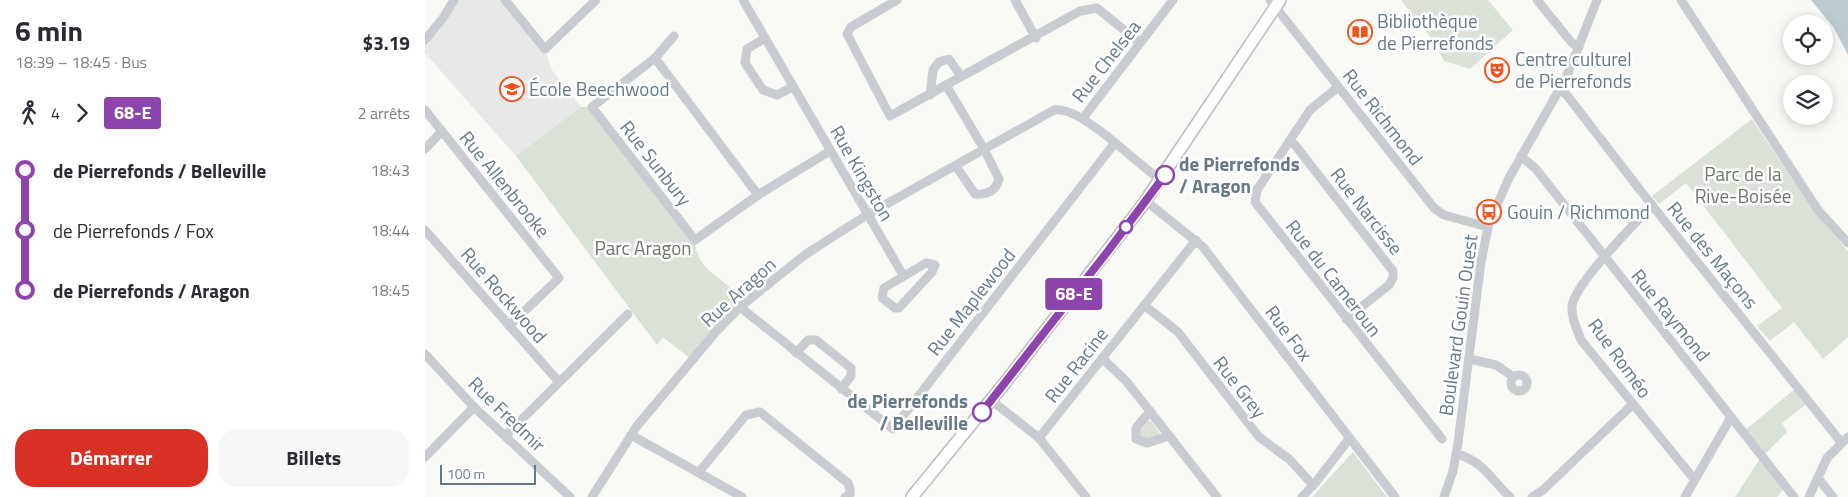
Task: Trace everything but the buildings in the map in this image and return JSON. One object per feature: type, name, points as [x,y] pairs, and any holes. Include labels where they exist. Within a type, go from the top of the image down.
[{"type":"main road","points":[[911,497],[991,400],[1146,201],[1275,2]]},
{"type":"street","points":[[425,40],[443,18],[454,0]]},
{"type":"street","points":[[505,0],[545,49],[596,0]]},
{"type":"street","points":[[897,0],[851,27],[847,34],[891,116],[961,76],[1036,38],[1080,11],[1097,8],[1140,43]]},
{"type":"street","points":[[1015,0],[1036,38]]},
{"type":"street","name":"Rue Chelsea","points":[[1083,118],[1173,0]]},
{"type":"street","points":[[1537,0],[1572,43],[1579,47]]},
{"type":"street","name":"Boulevard Gouin Ouest","points":[[1444,497],[1456,454],[1470,359],[1481,262],[1488,226],[1501,194],[1521,156],[1560,90],[1597,0]]},
{"type":"street","points":[[1681,0],[1818,210],[1848,243]]},
{"type":"street","name":"Rue Kingston","points":[[746,1],[793,88],[903,275]]},
{"type":"street","name":"Rue Richmond","points":[[1275,2],[1338,87],[1434,208],[1444,214],[1488,226]]},
{"type":"street","name":"Rue Sunbury","points":[[674,36],[655,58],[592,107],[695,240],[758,195],[830,151]]},
{"type":"street","points":[[765,38],[747,49],[745,63],[763,90],[777,95],[793,88]]},
{"type":"street","points":[[655,58],[758,195]]},
{"type":"street","points":[[930,95],[933,70],[939,62],[949,59],[961,76]]},
{"type":"street","points":[[946,85],[984,149],[999,179],[997,187],[985,195],[975,194],[956,166]]},
{"type":"street","name":"Rue du Cameroun","points":[[1338,87],[1310,110],[1255,193],[1255,204],[1442,439]]},
{"type":"street","name":"Rue des Maçons","points":[[1560,90],[1566,94],[1652,205],[1845,440]]},
{"type":"street","name":"Rue Aragon","points":[[592,497],[637,426],[714,334],[741,307],[806,254],[867,215],[1053,110],[1063,109],[1083,118],[1161,180]]},
{"type":"street","name":"Rue Allenbrooke","points":[[425,110],[559,278],[509,326]]},
{"type":"street","points":[[425,149],[442,131]]},
{"type":"street","name":"Rue Narcisse","points":[[1289,141],[1301,152],[1393,271],[1393,278],[1389,285],[1346,319]]},
{"type":"street","name":"Rue Maplewood","points":[[741,307],[893,429],[1114,144]]},
{"type":"street","name":"Rue Raymond","points":[[1521,156],[1536,169],[1604,258],[1794,497]]},
{"type":"street","name":"Rue Fox","points":[[1146,201],[1196,240],[1395,497]]},
{"type":"street","name":"Rue Roméo","points":[[1652,205],[1604,258],[1577,293],[1572,306],[1573,322],[1581,340],[1694,479]]},
{"type":"street","name":"Rue Rockwood","points":[[425,230],[559,382]]},
{"type":"street","name":"Rue Racine","points":[[1039,438],[1196,240]]},
{"type":"street","points":[[926,263],[935,265],[916,292],[899,308],[895,308],[882,298],[881,292],[903,275],[926,263]]},
{"type":"street","name":"Rue Grey","points":[[1144,305],[1178,332],[1259,437],[1289,459],[1313,485]]},
{"type":"street","points":[[506,435],[628,314]]},
{"type":"street","points":[[796,353],[808,340],[816,340],[851,368],[851,376],[841,389]]},
{"type":"street","name":"Rue Fredmir","points":[[425,354],[474,407],[569,496]]},
{"type":"street","points":[[1102,358],[1121,375],[1217,497]]},
{"type":"street","points":[[1470,359],[1496,365],[1514,377]]},
{"type":"street","points":[[991,400],[1039,438],[1086,497]]},
{"type":"street","points":[[1532,497],[1546,493],[1633,404]]},
{"type":"street","points":[[425,457],[474,407]]},
{"type":"street","points":[[1150,411],[1138,425],[1135,431],[1136,438],[1147,443],[1169,436]]},
{"type":"street","points":[[699,472],[746,415],[759,412],[848,483],[851,489],[850,494],[845,497]]},
{"type":"street","points":[[1685,497],[1731,417]]},
{"type":"street","points":[[631,435],[742,497]]},
{"type":"street","points":[[1302,497],[1349,439]]},
{"type":"street","points":[[1809,497],[1827,458],[1845,440]]},
{"type":"street","points":[[1456,454],[1469,457],[1483,466],[1497,486],[1510,497]]},
{"type":"street","points":[[1818,478],[1833,497]]},
{"type":"shaded area","name":"École Beechwood","points":[[454,0],[505,0],[545,49],[552,70],[581,107],[516,156],[425,53],[425,40]]},
{"type":"shaded area","points":[[1811,0],[1848,0],[1848,55],[1833,27],[1833,15],[1823,15]]},
{"type":"green space","points":[[1401,0],[1488,0],[1513,30],[1470,69],[1444,61],[1429,35]]},
{"type":"green space","name":"Parc Aragon","points":[[581,107],[592,107],[695,240],[697,252],[702,262],[732,290],[737,298],[740,307],[692,360],[663,337],[657,345],[516,156]]},
{"type":"green space","name":"Parc de la Rive-Boisée","points":[[1752,119],[1813,210],[1848,251],[1848,337],[1823,359],[1794,322],[1770,341],[1757,326],[1782,308],[1686,183],[1659,204],[1652,196]]},
{"type":"green space","points":[[1796,388],[1808,403],[1782,423],[1787,432],[1764,455],[1744,431]]},
{"type":"green space","points":[[1148,420],[1152,422],[1160,434],[1147,439],[1141,438],[1139,432]]},
{"type":"green space","points":[[1353,452],[1387,497],[1312,497]]},
{"type":"green space","points":[[1761,457],[1785,487],[1777,497],[1735,497]]},
{"type":"bus line","name":"68-E","points":[[982,412],[1165,175]]},
{"type":"place","name":"Bibliothèque de Pierrefonds","points":[[1360,32]]},
{"type":"place","name":"Centre culturel de Pierrefonds","points":[[1497,70]]},
{"type":"place","name":"École Beechwood","points":[[512,89]]},
{"type":"place","name":"de Pierrefonds / Aragon","points":[[1165,175]]},
{"type":"place","name":"Gouin / Richmond","points":[[1489,212]]},
{"type":"place","name":"de Pierrefonds / Belleville","points":[[982,412]]}]
